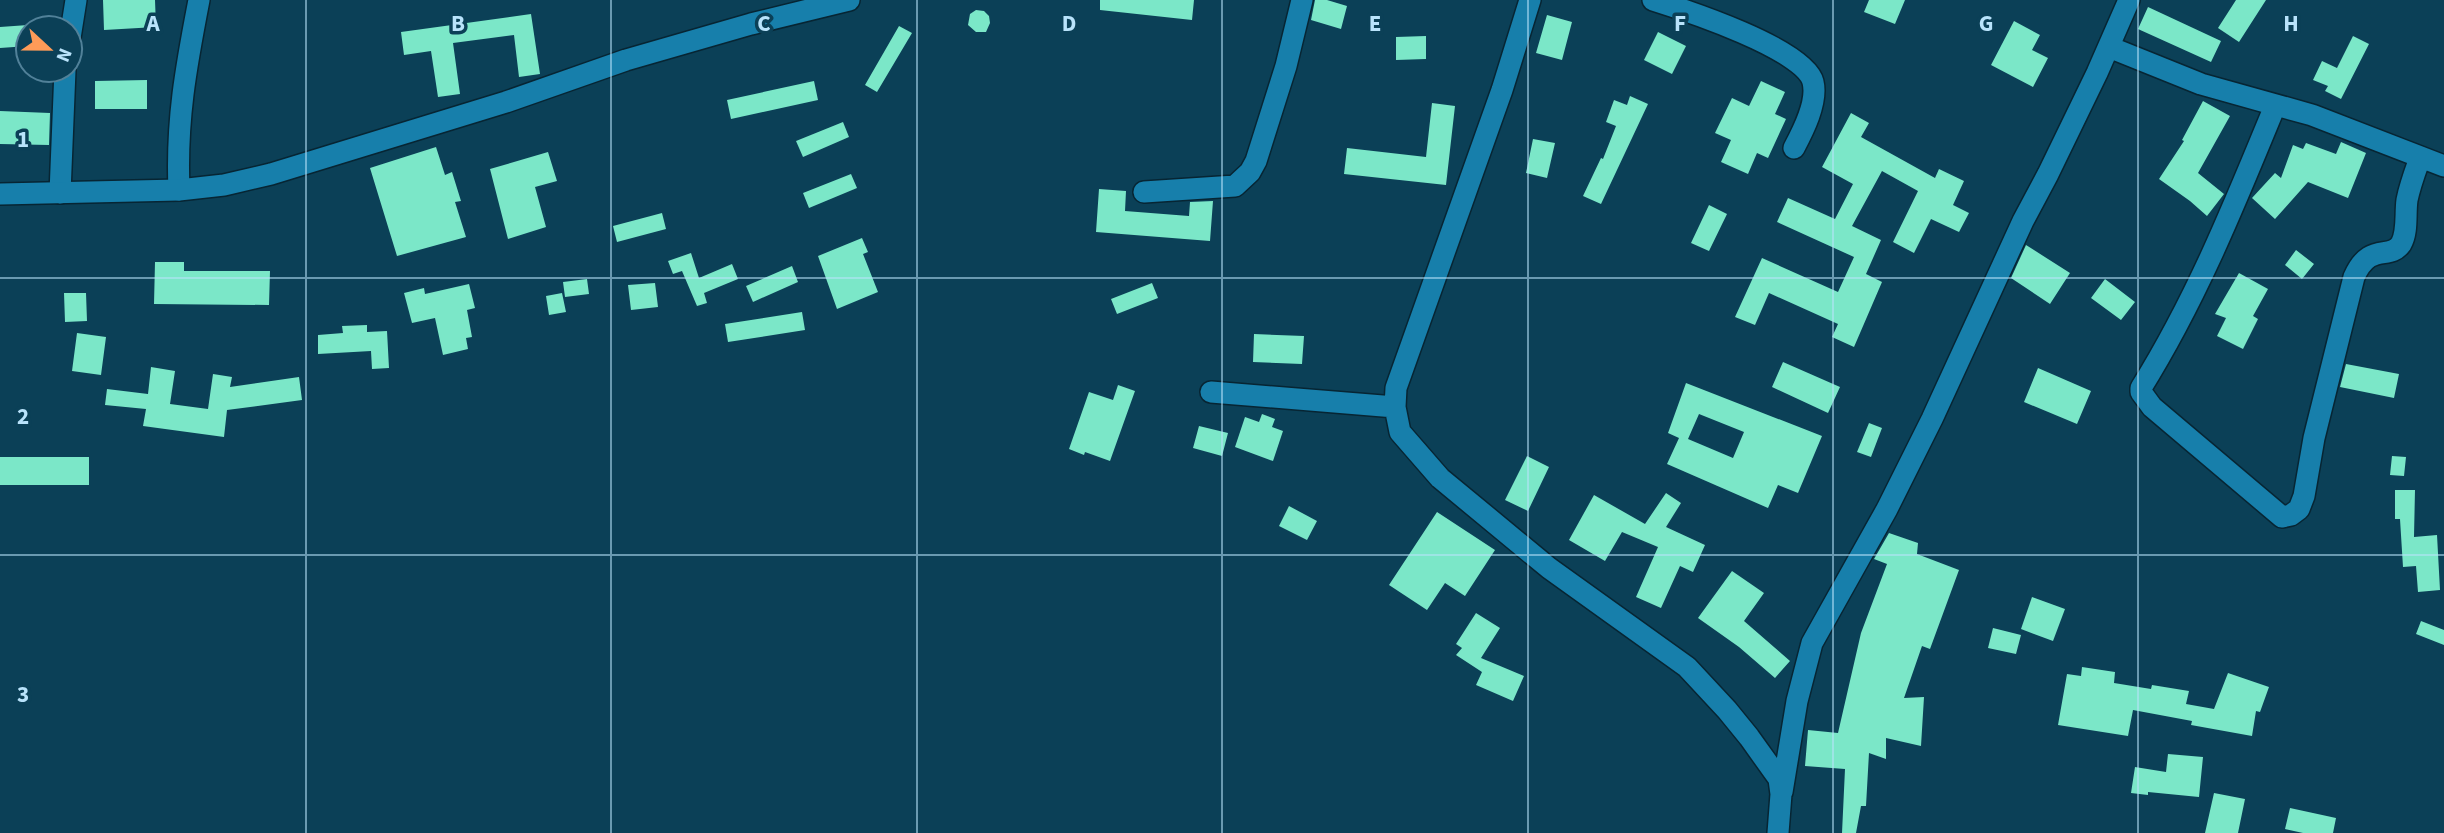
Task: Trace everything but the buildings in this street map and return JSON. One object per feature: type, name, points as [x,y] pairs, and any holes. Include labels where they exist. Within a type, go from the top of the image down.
[{"type":"street","points":[[179,190],[177,145],[183,88],[199,0]]},
{"type":"street","points":[[0,194],[179,190],[223,185],[271,174],[506,102],[626,60],[751,24],[849,0]]},
{"type":"street","points":[[1144,192],[1236,186],[1250,172],[1263,141],[1286,66],[1302,0]]},
{"type":"street","points":[[1530,0],[1497,102],[1396,388],[1395,407],[1400,432],[1440,478],[1549,568],[1686,667],[1749,737],[1779,779],[1781,794]]},
{"type":"street","points":[[1653,0],[1745,34],[1786,55],[1809,71],[1814,91],[1794,149]]},
{"type":"street","points":[[1778,833],[1781,794],[1797,701],[1812,643],[1887,509],[1932,419],[2022,221],[2049,174],[2129,0]]},
{"type":"street","points":[[2109,47],[2201,84],[2350,129],[2444,166]]},
{"type":"street","points":[[60,193],[64,84]]},
{"type":"street","points":[[2275,106],[2225,229],[2141,392],[2152,407],[2282,517],[2299,509],[2304,496],[2314,438],[2354,277],[2366,258],[2390,252],[2400,244],[2405,229],[2406,204],[2420,158]]},
{"type":"street","points":[[1211,391],[1395,407]]}]
